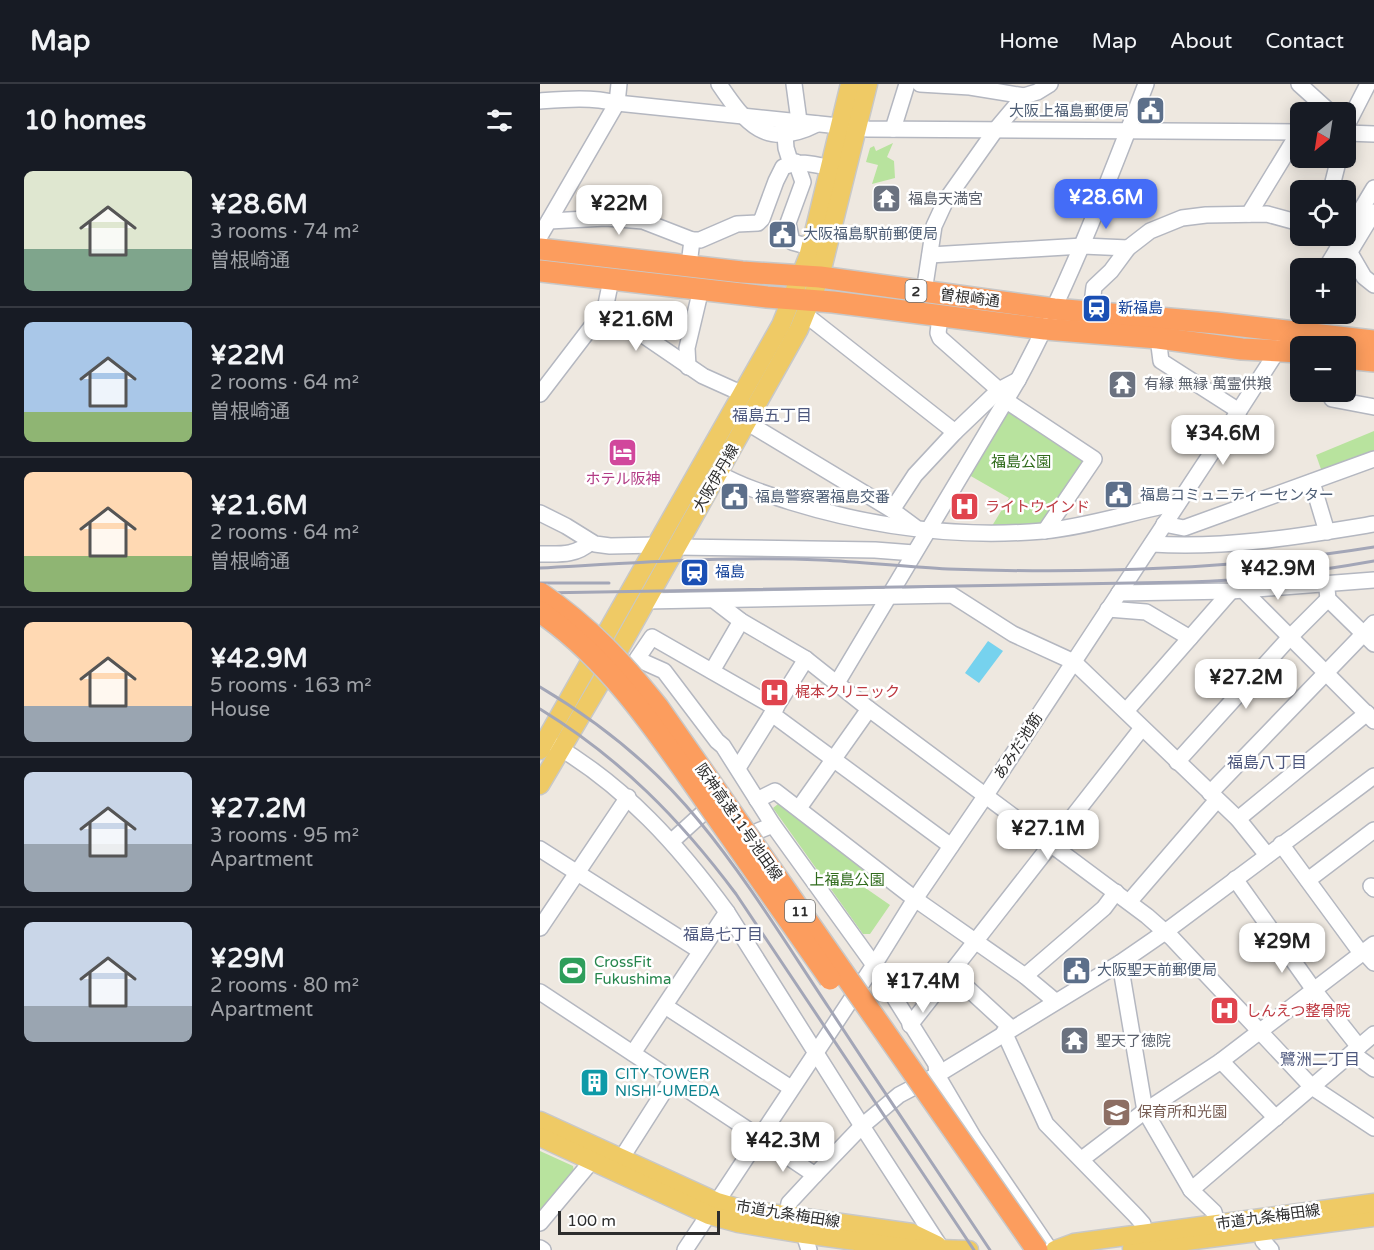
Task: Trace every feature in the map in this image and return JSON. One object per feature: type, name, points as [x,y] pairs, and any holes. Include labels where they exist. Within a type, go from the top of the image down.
[{"type":"highway","name":"曽根崎通","points":[[540,249],[810,277],[1054,309],[1292,332]]},
{"type":"highway","name":"曽根崎通","points":[[540,271],[701,289],[803,305],[1158,338],[1242,349],[1278,350]]},
{"type":"highway","name":"2","points":[[1292,332],[1374,341]]},
{"type":"highway","name":"2","points":[[1278,350],[1290,351]]},
{"type":"highway","points":[[1356,359],[1374,361]]},
{"type":"highway","name":"阪神高速11号池田線","points":[[540,593],[580,623],[613,653],[658,707],[1037,1250]]},
{"type":"highway","name":"阪神高速11号池田線","points":[[540,612],[579,641],[646,717],[1019,1250]]},
{"type":"highway","name":"11","points":[[652,677],[888,1013],[952,1128]]},
{"type":"main road","name":"大阪伊丹線","points":[[540,785],[748,423],[803,305],[848,126],[850,84]]},
{"type":"main road","name":"大阪伊丹線","points":[[810,277],[810,247],[830,168],[868,84]]},
{"type":"main road","name":"大阪伊丹線","points":[[542,742],[781,326],[803,305]]},
{"type":"main road","name":"市道九条梅田線","points":[[540,1121],[621,1159],[738,1223],[806,1242],[969,1250]]},
{"type":"main road","name":"市道九条梅田線","points":[[540,1137],[591,1162],[713,1208],[741,1209],[912,1233],[942,1249]]},
{"type":"main road","name":"市道九条梅田線","points":[[1114,1250],[1217,1223],[1374,1203]]},
{"type":"main road","name":"市道九条梅田線","points":[[1055,1250],[1074,1243],[1207,1245],[1264,1230],[1374,1217]]},
{"type":"street","points":[[540,236],[617,103],[619,84]]},
{"type":"street","points":[[719,84],[739,114],[754,128],[785,135],[820,123]]},
{"type":"street","points":[[794,84],[799,121]]},
{"type":"street","points":[[893,129],[907,84]]},
{"type":"street","points":[[920,84],[970,87],[1024,96],[1036,93],[1050,84]]},
{"type":"street","points":[[892,510],[915,475],[955,432],[1018,380],[1045,329],[1083,246],[1146,84]]},
{"type":"street","points":[[1299,84],[1319,102]]},
{"type":"street","points":[[1356,107],[1368,84]]},
{"type":"street","points":[[924,292],[934,226],[946,200],[997,128],[1024,96]]},
{"type":"street","points":[[540,101],[599,99],[617,103],[893,129],[1290,132]]},
{"type":"street","points":[[1356,133],[1374,134]]},
{"type":"street","points":[[785,135],[786,148],[803,182],[788,223],[792,242],[810,247]]},
{"type":"street","points":[[1249,214],[1290,148]]},
{"type":"street","points":[[549,221],[606,218],[642,221],[692,240],[700,240],[737,224],[759,223],[783,167],[793,163],[830,168]]},
{"type":"street","points":[[1356,217],[1374,188]]},
{"type":"street","points":[[1356,229],[1374,212]]},
{"type":"street","points":[[1091,312],[1094,287],[1111,271],[1128,248],[1150,231],[1182,218],[1206,215],[1267,214],[1290,220]]},
{"type":"street","points":[[689,265],[692,240]]},
{"type":"street","points":[[930,255],[1083,246],[1128,248]]},
{"type":"street","points":[[1340,246],[1364,277],[1374,285]]},
{"type":"street","points":[[540,394],[605,309],[611,280]]},
{"type":"street","points":[[688,367],[687,348],[701,289]]},
{"type":"street","points":[[803,305],[955,432]]},
{"type":"street","points":[[605,309],[688,367],[743,394]]},
{"type":"street","points":[[940,317],[938,333],[940,338],[1002,395],[1094,459],[1045,531]]},
{"type":"street","name":"あみだ池筋","points":[[1292,332],[1295,324]]},
{"type":"street","name":"あみだ池筋","points":[[685,1250],[1278,350],[1301,324]]},
{"type":"street","points":[[1158,338],[1161,361],[1239,411]]},
{"type":"street","points":[[837,683],[890,597],[914,553],[922,529],[1002,395]]},
{"type":"street","points":[[1348,402],[1374,407]]},
{"type":"street","points":[[748,423],[922,529]]},
{"type":"street","points":[[1164,524],[1184,528],[1374,459]]},
{"type":"street","points":[[718,473],[755,490],[811,508],[890,526],[966,533],[1045,531],[1178,503]]},
{"type":"street","points":[[1312,482],[1326,532]]},
{"type":"street","points":[[540,513],[591,542],[610,546],[657,545]]},
{"type":"street","points":[[1152,544],[1223,544],[1374,524]]},
{"type":"street","points":[[540,554],[572,554],[591,542]]},
{"type":"street","points":[[676,547],[875,550],[914,553]]},
{"type":"street","points":[[1119,593],[1327,591],[1374,580]]},
{"type":"street","points":[[1237,591],[1291,636],[1371,715],[1238,819]]},
{"type":"street","points":[[1126,711],[1190,638],[1237,591]]},
{"type":"street","points":[[1129,902],[1214,796],[1327,672],[1370,634],[1327,591]]},
{"type":"street","points":[[1177,762],[1291,636],[1327,591]]},
{"type":"street","points":[[645,601],[952,595],[1013,634],[1074,662],[1238,819],[1268,855]]},
{"type":"street","points":[[716,601],[741,621],[806,659],[869,709],[1129,902],[1166,932],[1312,1087],[1374,1128]]},
{"type":"street","points":[[1108,609],[1146,612],[1190,638]]},
{"type":"street","points":[[712,671],[741,621]]},
{"type":"street","points":[[637,659],[652,637],[712,671],[774,711],[834,760],[951,846]]},
{"type":"street","points":[[621,645],[652,677]]},
{"type":"street","points":[[637,659],[664,671],[738,768],[773,825],[874,965],[936,1064],[937,1075],[974,1137],[1050,1250]]},
{"type":"street","points":[[738,768],[806,659]]},
{"type":"street","points":[[602,680],[629,707],[704,812],[731,842],[773,825]]},
{"type":"street","points":[[799,808],[869,709]]},
{"type":"street","points":[[910,1024],[970,946],[977,942],[1142,728]]},
{"type":"street","points":[[542,742],[562,749],[628,797],[672,841],[727,912],[942,1249]]},
{"type":"street","points":[[787,1215],[789,1203],[862,1126],[898,1095],[937,1075],[1120,963],[1166,932],[1374,776]]},
{"type":"street","points":[[757,800],[775,791],[915,899],[1025,976],[1055,1001]]},
{"type":"street","points":[[540,928],[628,797]]},
{"type":"street","points":[[672,841],[704,812]]},
{"type":"street","points":[[1308,880],[1374,830]]},
{"type":"street","points":[[1281,844],[1358,949],[1371,953]]},
{"type":"street","points":[[540,849],[700,951]]},
{"type":"street","points":[[1235,879],[1356,1050],[1374,1069]]},
{"type":"street","points":[[1025,976],[1104,908],[1116,892]]},
{"type":"street","points":[[633,1053],[727,912]]},
{"type":"street","points":[[1082,1159],[1145,1111],[1221,1061],[1314,990],[1371,953]]},
{"type":"street","points":[[1120,963],[1145,1111],[1191,1190],[1214,1212],[1217,1223]]},
{"type":"street","points":[[950,972],[1008,1030],[1046,1124],[1143,1224],[1146,1243]]},
{"type":"street","points":[[540,992],[747,1129],[757,1139],[769,1144],[815,1175]]},
{"type":"street","points":[[665,1006],[791,1089]]},
{"type":"street","points":[[1191,1190],[1374,1034]]},
{"type":"street","points":[[1221,1061],[1276,1118]]},
{"type":"street","points":[[621,1159],[672,1079]]},
{"type":"street","points":[[540,1223],[591,1162]]},
{"type":"street","points":[[1264,1230],[1263,1241],[1271,1250]]},
{"type":"green space","points":[[893,143],[887,157],[894,161],[895,178],[872,184],[878,165],[866,162],[870,148],[874,146],[876,151]]},
{"type":"green space","name":"福島公園","points":[[1011,411],[1084,458],[1085,463],[1045,524],[992,526],[1009,498],[969,475],[1006,412]]},
{"type":"green space","points":[[1374,431],[1374,453],[1322,472],[1316,455]]},
{"type":"green space","name":"上福島公園","points":[[778,804],[872,874],[864,887],[890,905],[870,934],[863,934],[773,808]]},
{"type":"green space","points":[[540,1151],[573,1166],[574,1171],[540,1213]]},
{"type":"water","points":[[988,641],[1003,651],[979,683],[965,673]]},
{"type":"railway","points":[[540,568],[680,561],[786,559],[948,569],[1108,570],[1268,561],[1374,547]]},
{"type":"railway","points":[[540,593],[1189,582],[1282,575],[1374,561]]},
{"type":"railway","points":[[540,583],[609,583]]},
{"type":"railway","points":[[540,687],[584,715],[625,747],[664,782],[699,821],[734,866],[766,913],[990,1250]]},
{"type":"railway","points":[[540,709],[622,769],[670,815],[715,867],[736,894],[974,1250]]},
{"type":"place","name":"大阪上福島郵便局","points":[[1150,111]]},
{"type":"place","name":"福島天満宮","points":[[887,199]]},
{"type":"place","name":"大阪福島駅前郵便局","points":[[782,234]]},
{"type":"place","name":"新福島","points":[[1097,308]]},
{"type":"place","name":"有縁 無縁 萬霊供羪","points":[[1123,384]]},
{"type":"place","name":"ホテル阪神","points":[[623,452]]},
{"type":"place","name":"福島コミュニティーセンター","points":[[1119,495]]},
{"type":"place","name":"福島警察署福島交番","points":[[734,497]]},
{"type":"place","name":"ライトウインド","points":[[964,507]]},
{"type":"place","name":"福島","points":[[694,572]]},
{"type":"place","name":"梶本クリニック","points":[[774,692]]},
{"type":"place","name":"大阪聖天前郵便局","points":[[1076,970]]},
{"type":"place","name":"CrossFit Fukushima","points":[[573,971]]},
{"type":"place","name":"しんえつ整骨院","points":[[1225,1011]]},
{"type":"place","name":"聖天了徳院","points":[[1075,1041]]},
{"type":"place","name":"CITY TOWER NISHI-UMEDA","points":[[594,1083]]},
{"type":"place","name":"保育所和光園","points":[[1116,1112]]},
{"type":"district","name":"福島五丁目","points":[[772,415]]},
{"type":"district","name":"福島八丁目","points":[[1267,762]]},
{"type":"district","name":"福島七丁目","points":[[723,934]]},
{"type":"district","name":"鷺洲二丁目","points":[[1320,1059]]}]
